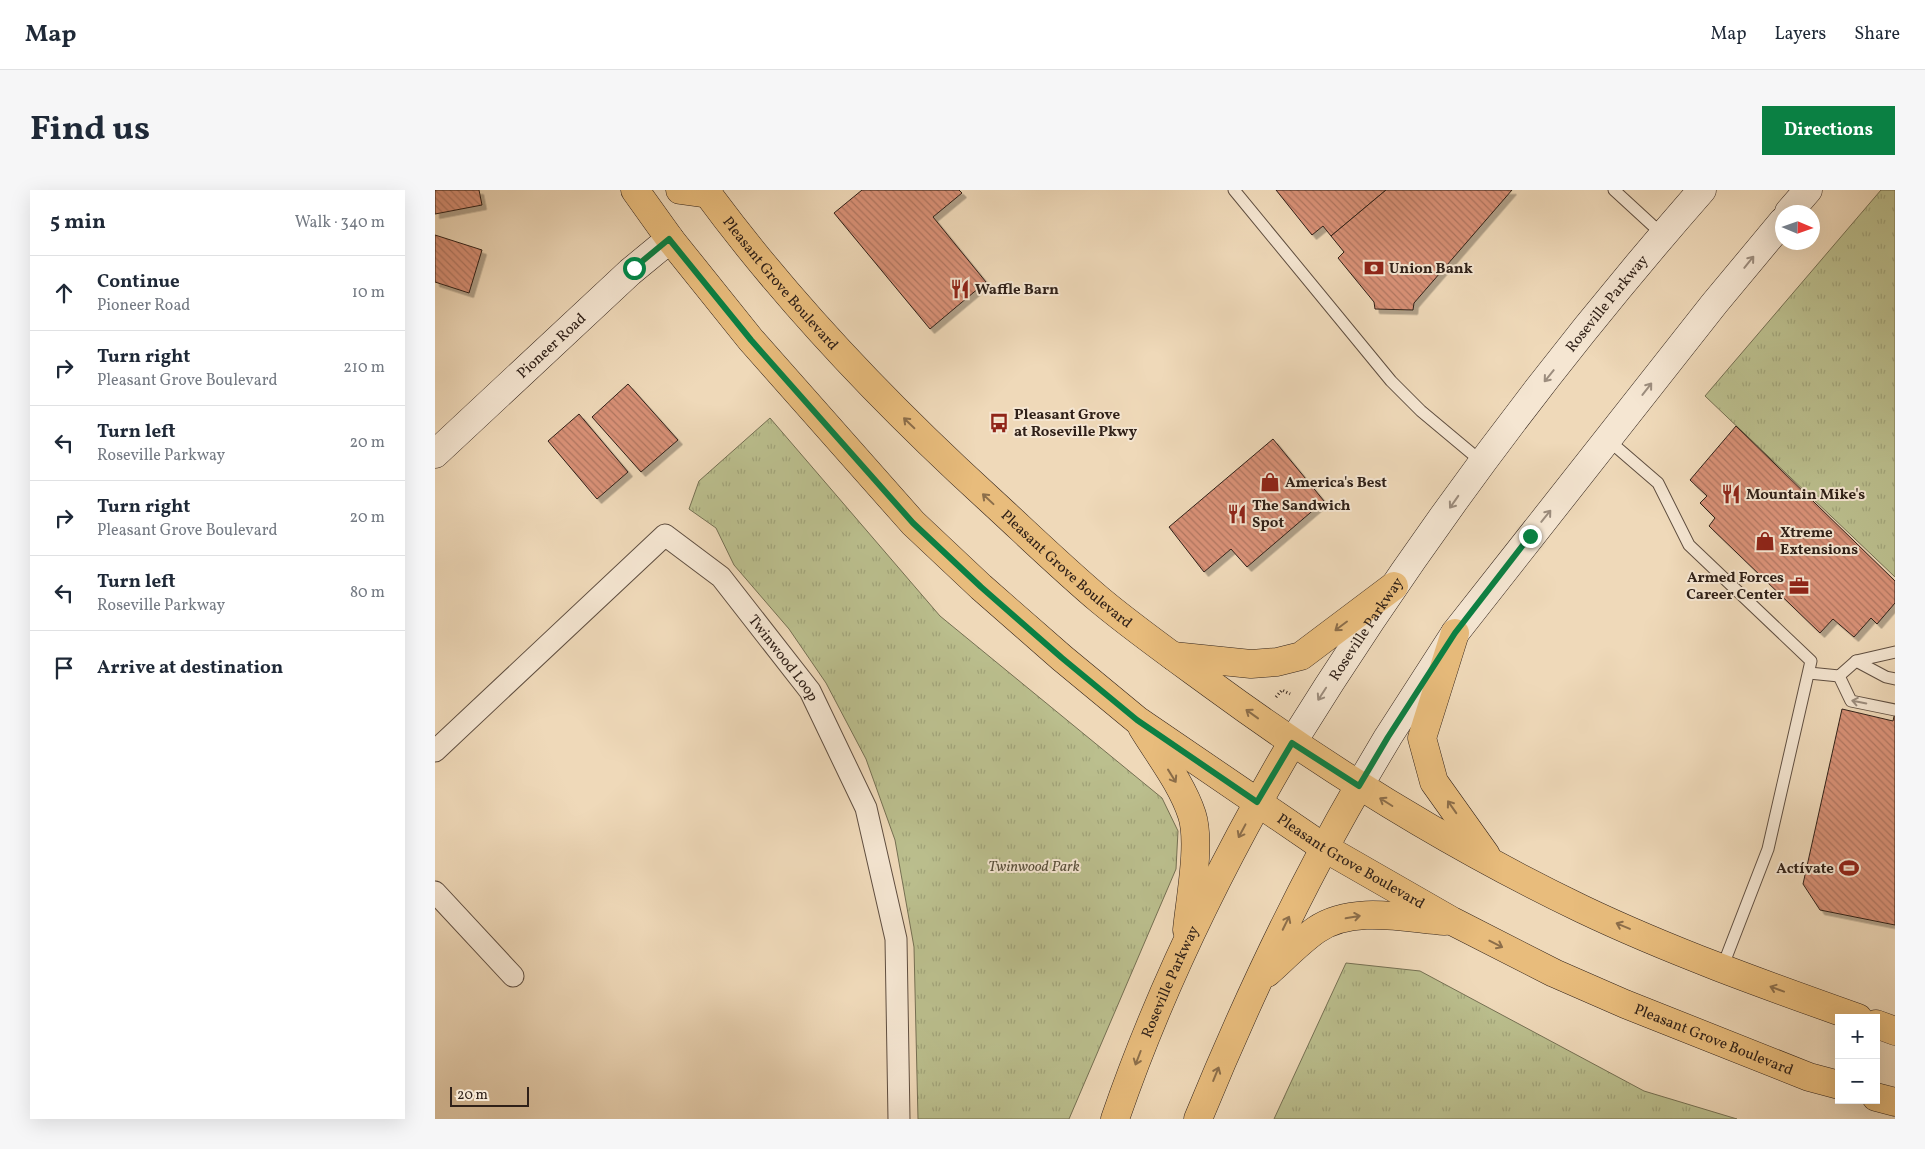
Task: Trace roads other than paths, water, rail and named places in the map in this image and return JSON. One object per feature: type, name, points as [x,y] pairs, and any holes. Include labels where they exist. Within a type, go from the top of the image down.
[{"type":"main road","name":"Pleasant Grove Boulevard","points":[[635,190],[669,239],[751,340],[913,523],[981,587],[1137,720],[1323,847],[1452,921],[1554,973],[1625,1004],[1809,1077],[1835,1085]]},
{"type":"main road","points":[[680,190],[709,191]]},
{"type":"main road","name":"Roseville Parkway","points":[[1115,1119],[1151,1027],[1185,949],[1257,802],[1292,743],[1394,586],[1482,462],[1663,235],[1702,190]]},
{"type":"main road","points":[[1795,205],[1808,190]]},
{"type":"main road","name":"Pleasant Grove Boulevard","points":[[709,191],[790,296],[876,391],[959,472],[1102,602],[1292,743],[1359,786],[1490,861],[1583,910],[1721,969],[1847,1014]]},
{"type":"main road","points":[[1198,1119],[1256,982],[1323,847],[1388,737],[1455,633],[1607,439],[1775,231]]},
{"type":"main road","name":"Pioneer Road","points":[[435,454],[630,272],[669,239]]},
{"type":"main road","points":[[1172,655],[1251,664],[1277,662],[1301,656],[1394,586]]},
{"type":"main road","points":[[1455,633],[1422,738],[1434,782],[1490,861]]},
{"type":"main road","points":[[1137,720],[1184,795],[1193,816],[1195,840],[1185,949]]},
{"type":"main road","points":[[1256,982],[1317,929],[1340,919],[1360,915],[1452,921]]},
{"type":"main road","points":[[1880,1025],[1895,1031]]},
{"type":"main road","points":[[1880,1097],[1895,1102]]},
{"type":"street","name":"Twinwood Loop","points":[[435,751],[665,535],[721,577],[810,691],[867,808],[896,940],[899,1119]]},
{"type":"street","points":[[435,892],[513,976]]},
{"type":"lane","points":[[1234,190],[1391,381],[1421,411],[1482,462]]},
{"type":"lane","points":[[1614,190],[1663,235]]},
{"type":"lane","points":[[1607,439],[1658,483],[1689,546],[1811,661],[1768,849],[1721,969]]},
{"type":"lane","points":[[1809,673],[1839,676],[1856,661],[1895,652]]},
{"type":"lane","points":[[1856,661],[1886,677],[1895,679]]},
{"type":"lane","points":[[1839,676],[1851,701],[1895,710]]},
{"type":"place","name":"Union Bank","points":[[1374,268]]},
{"type":"place","name":"Waffle Barn","points":[[960,289]]},
{"type":"place","name":"Pleasant Grove at Roseville Pkwy","points":[[999,423]]},
{"type":"place","name":"America's Best","points":[[1270,482]]},
{"type":"place","name":"Mountain Mike's","points":[[1731,494]]},
{"type":"place","name":"The Sandwich Spot","points":[[1237,514]]},
{"type":"place","name":"Xtreme Extensions","points":[[1765,541]]},
{"type":"place","name":"Armed Forces Career Center","points":[[1799,586]]},
{"type":"place","name":"Actívate","points":[[1849,868]]},
{"type":"park label","name":"Twinwood Park","points":[[1034,866]]}]
